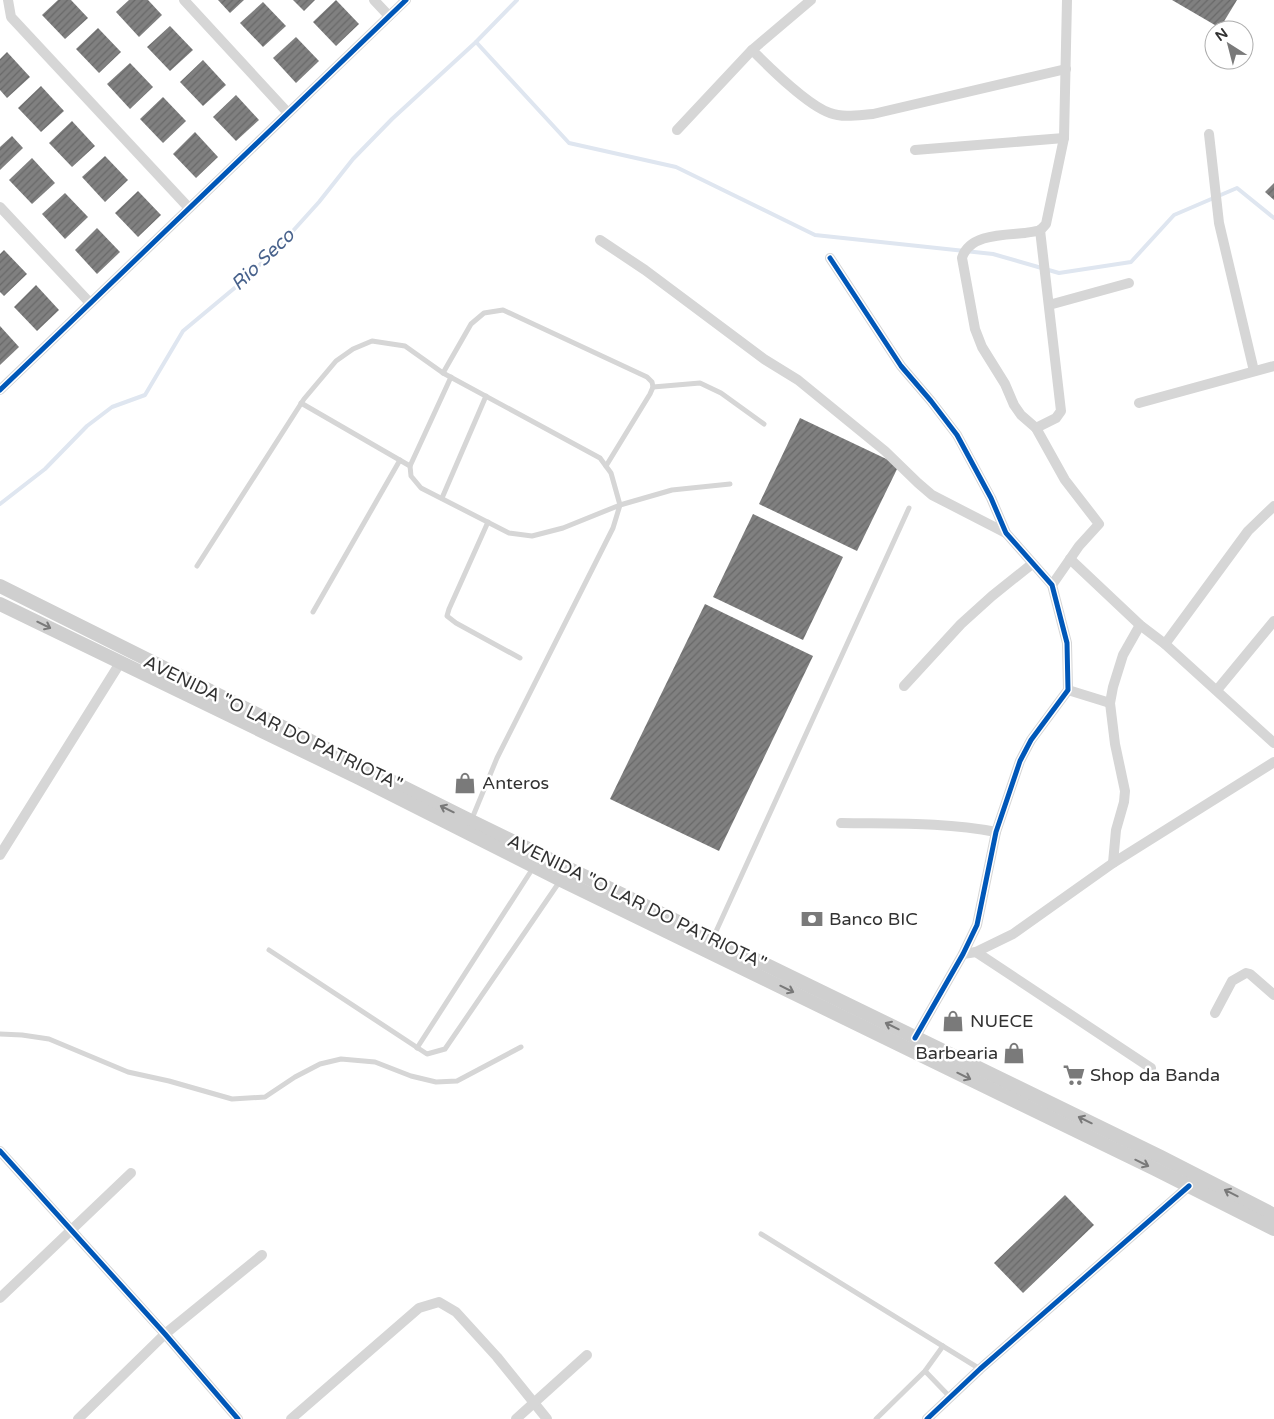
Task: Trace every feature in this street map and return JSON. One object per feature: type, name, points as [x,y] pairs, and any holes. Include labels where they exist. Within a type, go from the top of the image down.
[{"type":"main road","name":"AVENIDA \"O LAR DO PATRIOTA\"","points":[[0,586],[470,821],[1161,1156],[1274,1215]]},
{"type":"main road","name":"AVENIDA \"O LAR DO PATRIOTA\"","points":[[0,604],[360,778],[561,880],[1274,1229]]},
{"type":"street","points":[[8,0],[11,17],[189,208]]},
{"type":"street","points":[[184,0],[288,113]]},
{"type":"street","points":[[374,0],[389,16]]},
{"type":"street","points":[[0,390],[406,0]]},
{"type":"street","points":[[677,130],[752,50],[811,0]]},
{"type":"street","points":[[1052,585],[1079,546],[1099,524],[1065,480],[1036,428],[1021,415],[1014,405],[1005,384],[982,347],[975,330],[962,258],[970,245],[979,240],[1040,230],[1046,224],[1064,138],[1066,0]]},
{"type":"street","points":[[752,50],[773,71],[811,102],[830,113],[846,115],[872,114],[1066,69]]},
{"type":"street","points":[[1210,134],[1219,223],[1254,371]]},
{"type":"street","points":[[915,150],[1064,138]]},
{"type":"street","points":[[0,207],[90,303]]},
{"type":"street","points":[[1036,428],[1056,418],[1061,411],[1040,230]]},
{"type":"street","points":[[600,240],[653,275],[764,360],[798,380],[885,451],[918,484],[932,495],[1006,533]]},
{"type":"street","points":[[830,258],[901,366],[957,435],[991,498],[1006,533],[1052,585],[1067,643],[1068,690],[1031,740],[1020,762],[996,832],[976,925],[963,954],[915,1038]]},
{"type":"street","points":[[1049,305],[1129,283]]},
{"type":"street","points":[[1139,403],[1274,366]]},
{"type":"street","points":[[1165,644],[1248,531],[1274,506]]},
{"type":"street","points":[[1070,559],[1140,625],[1165,644],[1274,743]]},
{"type":"street","points":[[904,686],[961,624],[1032,564]]},
{"type":"street","points":[[1217,690],[1274,621]]},
{"type":"street","points":[[1113,863],[1116,830],[1125,791],[1110,703],[1123,655],[1140,625]]},
{"type":"street","points":[[0,856],[120,663]]},
{"type":"street","points":[[1068,690],[1110,703]]},
{"type":"street","points":[[963,954],[976,952],[1013,934],[1113,863],[1274,762]]},
{"type":"street","points":[[840,823],[951,825],[996,832]]},
{"type":"street","points":[[976,952],[1151,1068]]},
{"type":"street","points":[[1215,1013],[1232,982],[1246,973],[1250,974],[1274,995]]},
{"type":"street","points":[[0,1151],[165,1334],[238,1419]]},
{"type":"street","points":[[0,1298],[131,1173]]},
{"type":"street","points":[[927,1419],[980,1369],[1189,1186]]},
{"type":"street","points":[[78,1419],[165,1334],[262,1255]]},
{"type":"street","points":[[291,1419],[419,1308],[438,1302],[456,1312],[497,1357],[547,1419]]},
{"type":"street","points":[[516,1419],[587,1355]]},
{"type":"lane","points":[[444,373],[471,324],[484,313],[503,310],[647,377],[652,382],[653,387],[606,466]]},
{"type":"lane","points":[[197,566],[301,404],[336,360],[353,349],[372,341],[405,346],[450,377],[600,458],[611,473],[620,505],[613,528],[497,758],[470,821]]},
{"type":"lane","points":[[450,377],[410,466],[412,476],[421,488],[509,533],[532,536],[563,528],[620,505],[672,490],[730,484]]},
{"type":"lane","points":[[653,387],[700,383],[721,393],[764,424]]},
{"type":"lane","points":[[442,498],[486,396]]},
{"type":"lane","points":[[301,404],[410,466]]},
{"type":"lane","points":[[313,612],[400,460]]},
{"type":"lane","points":[[713,939],[909,508]]},
{"type":"lane","points":[[488,522],[449,609],[448,616],[456,623],[520,658]]},
{"type":"lane","points":[[416,1048],[534,866]]},
{"type":"lane","points":[[269,950],[427,1054],[445,1049],[561,880]]},
{"type":"lane","points":[[0,1034],[22,1035],[49,1040],[128,1072],[169,1081],[232,1099],[265,1097],[295,1077],[320,1064],[341,1059],[375,1062],[411,1076],[436,1082],[457,1081],[520,1048]]},
{"type":"lane","points":[[761,1234],[980,1369]]},
{"type":"lane","points":[[876,1419],[925,1371],[943,1346]]},
{"type":"lane","points":[[925,1371],[950,1397]]},
{"type":"building","points":[[58,0],[71,0],[88,18],[65,39],[42,15]]},
{"type":"building","points":[[129,0],[148,0],[162,15],[139,37],[116,12]]},
{"type":"building","points":[[218,0],[244,0],[230,13]]},
{"type":"building","points":[[293,0],[315,0],[304,11]]},
{"type":"building","points":[[336,0],[359,24],[336,46],[313,22]]},
{"type":"building","points":[[1172,0],[1237,0],[1225,20],[1206,20]]},
{"type":"building","points":[[263,2],[286,26],[263,47],[240,23]]},
{"type":"building","points":[[170,26],[193,50],[170,71],[147,47]]},
{"type":"building","points":[[98,28],[121,52],[99,73],[76,49]]},
{"type":"building","points":[[296,37],[319,61],[296,83],[273,58]]},
{"type":"building","points":[[7,52],[30,77],[7,98],[0,90],[0,59]]},
{"type":"building","points":[[203,60],[226,85],[203,106],[180,82]]},
{"type":"building","points":[[130,63],[153,87],[130,109],[107,84]]},
{"type":"building","points":[[41,86],[64,111],[41,132],[18,108]]},
{"type":"building","points":[[236,95],[259,120],[236,141],[213,117]]},
{"type":"building","points":[[163,97],[186,121],[163,143],[140,119]]},
{"type":"building","points":[[72,121],[95,146],[72,167],[49,143]]},
{"type":"building","points":[[195,132],[218,157],[196,178],[173,154]]},
{"type":"building","points":[[12,136],[23,148],[0,170],[0,147]]},
{"type":"building","points":[[105,156],[128,180],[105,202],[82,177]]},
{"type":"building","points":[[32,158],[55,183],[32,204],[9,180]]},
{"type":"building","points":[[1274,183],[1274,200],[1265,192]]},
{"type":"building","points":[[138,191],[161,215],[138,237],[115,213]]},
{"type":"building","points":[[65,193],[88,217],[65,239],[42,214]]},
{"type":"building","points":[[97,228],[120,252],[97,274],[75,250]]},
{"type":"building","points":[[4,250],[27,274],[4,296],[0,292],[0,254]]},
{"type":"building","points":[[36,285],[59,310],[37,331],[14,307]]},
{"type":"building","points":[[0,326],[19,347],[0,365]]},
{"type":"building","points":[[800,418],[899,465],[857,551],[759,504]]},
{"type":"building","points":[[753,514],[843,557],[803,640],[713,597]]},
{"type":"building","points":[[705,604],[813,656],[719,851],[610,799]]},
{"type":"building","points":[[1065,1195],[1094,1225],[1023,1293],[994,1263]]},
{"type":"waterway","name":"Rio Seco","points":[[0,504],[45,469],[87,426],[112,407],[145,395],[183,331],[243,281],[282,243],[319,202],[353,159],[392,119],[476,42],[517,0]]},
{"type":"waterway","points":[[476,42],[569,143],[676,167],[815,235],[993,254],[1059,273],[1131,262],[1174,215],[1237,188],[1274,218]]},
{"type":"cycle path","points":[[0,390],[406,0]]},
{"type":"cycle path","points":[[830,258],[901,366],[957,435],[991,498],[1006,533],[1052,585],[1067,643],[1068,690],[1031,740],[1020,761],[996,832],[977,925],[963,954],[915,1038]]},
{"type":"cycle path","points":[[0,1151],[165,1334],[238,1419]]},
{"type":"cycle path","points":[[927,1419],[980,1369],[1189,1186]]},
{"type":"place","name":"Anteros","points":[[465,783]]},
{"type":"place","name":"Banco BIC","points":[[812,919]]},
{"type":"place","name":"NUECE","points":[[953,1021]]},
{"type":"place","name":"Barbearia","points":[[1014,1053]]},
{"type":"place","name":"Shop da Banda","points":[[1074,1075]]}]
